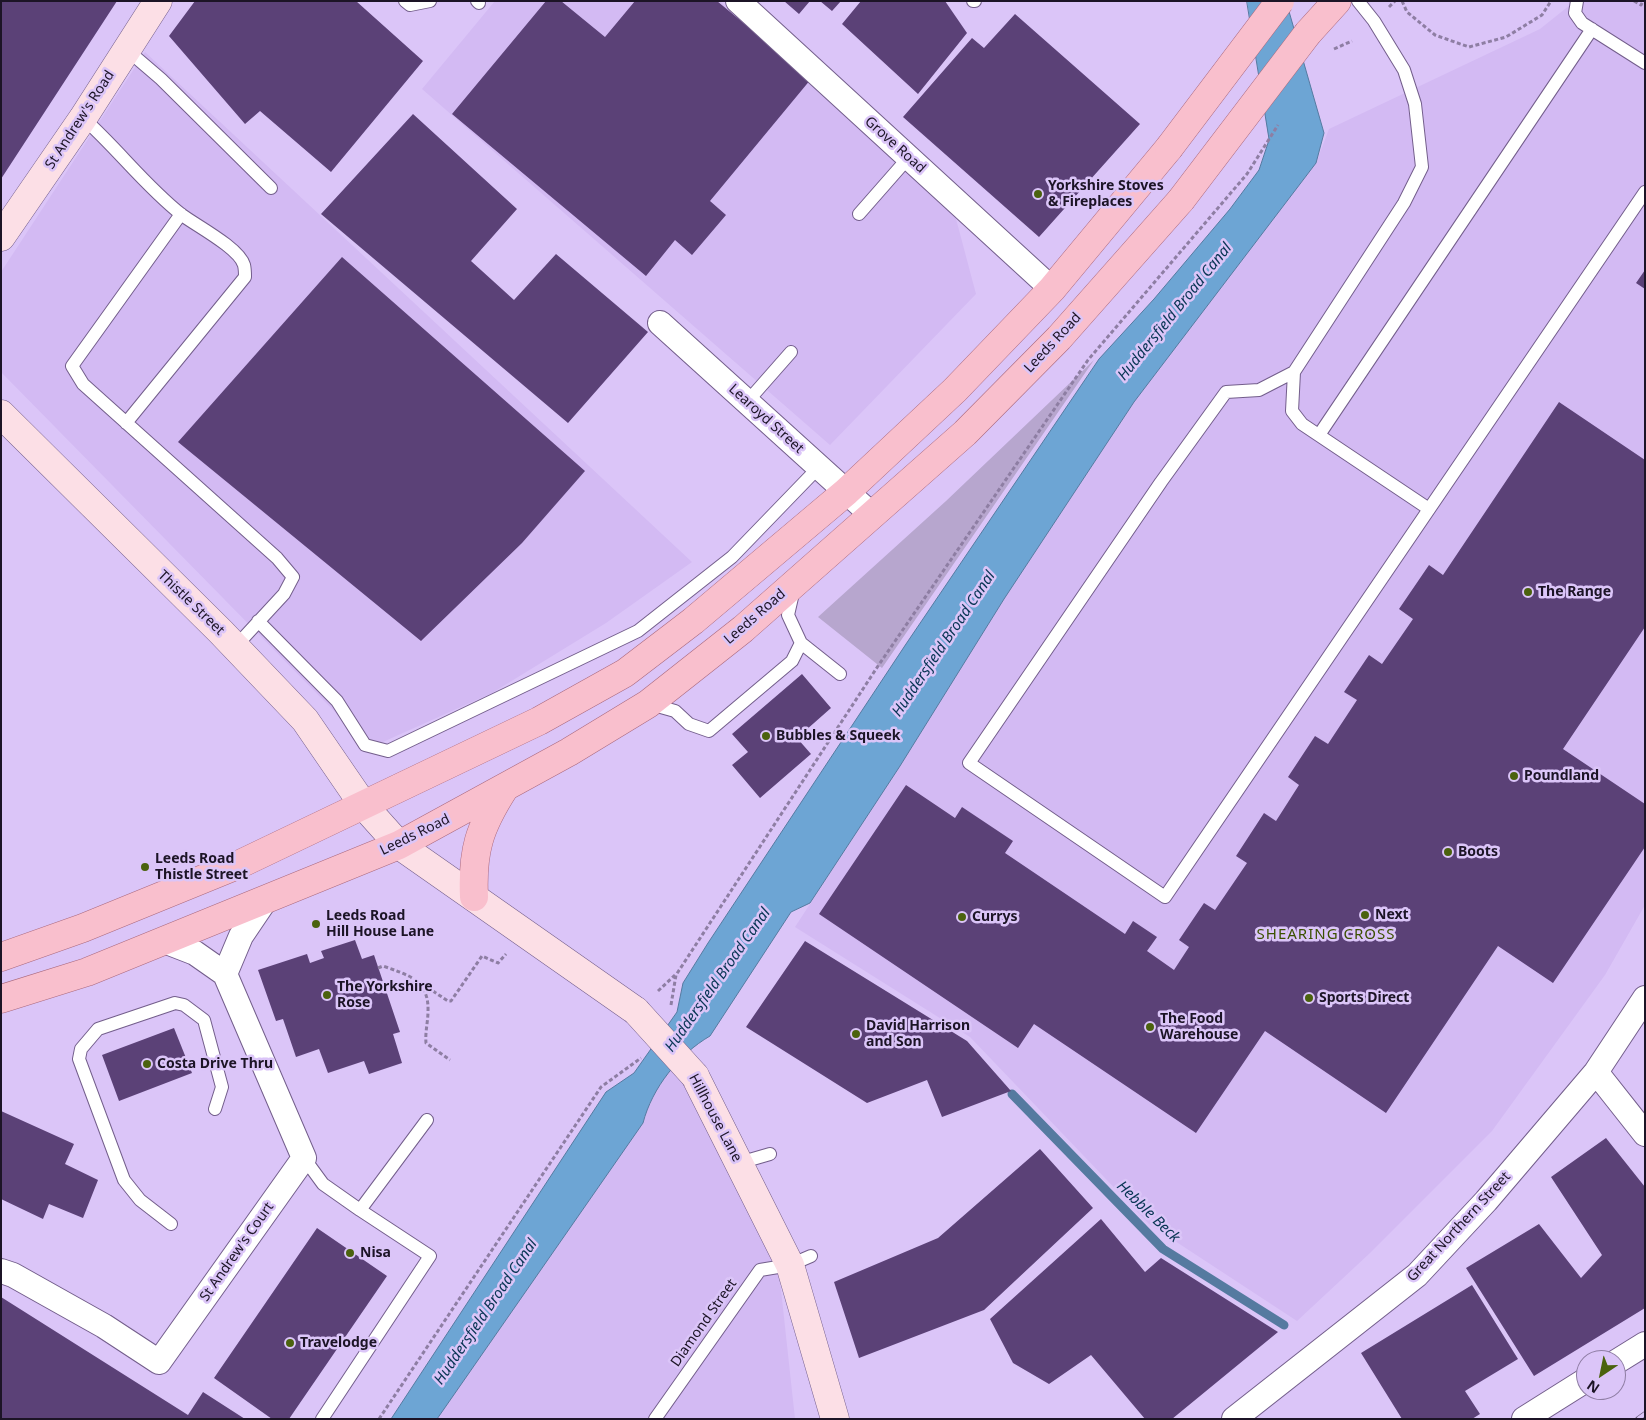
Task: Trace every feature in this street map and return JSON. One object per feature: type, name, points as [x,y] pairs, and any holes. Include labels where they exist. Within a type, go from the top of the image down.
[{"type":"main road","points":[[1,957],[83,928],[240,864],[539,721],[625,673],[693,621],[846,492],[955,390],[1052,288],[1169,148],[1280,1]]},
{"type":"main road","name":"Leeds Road","points":[[1,999],[87,972],[399,844],[504,789],[648,704],[743,629],[965,433],[1053,345],[1181,200],[1308,33],[1337,1]]},
{"type":"main road","points":[[474,897],[473,872],[477,846],[486,818],[504,789]]},
{"type":"street","name":"St Andrew's Road","points":[[1,237],[83,118],[158,1]]},
{"type":"street","name":"Grove Road","points":[[738,1],[1052,288]]},
{"type":"street","name":"Learoyd Street","points":[[660,323],[872,515]]},
{"type":"street","name":"Thistle Street","points":[[1,414],[235,647],[305,720],[364,806]]},
{"type":"street","name":"Hillhouse Lane","points":[[364,806],[399,844],[636,1011],[695,1076],[739,1163],[800,1261],[835,1419]]},
{"type":"street","points":[[225,974],[241,936],[266,899]]},
{"type":"street","points":[[164,941],[195,954],[225,974],[304,1158]]},
{"type":"street","name":"Great Northern Street","points":[[1234,1419],[1417,1275],[1486,1201],[1596,1072],[1645,998]]},
{"type":"street","points":[[1596,1072],[1645,1134]]},
{"type":"street","name":"St Andrew's Court","points":[[1,1271],[13,1275],[96,1321],[159,1362],[304,1158]]},
{"type":"street","points":[[1626,1356],[1645,1344]]},
{"type":"street","points":[[1524,1419],[1576,1386]]},
{"type":"lane","points":[[405,1],[410,5],[430,1]]},
{"type":"lane","points":[[1358,1],[1374,21],[1404,70],[1414,104],[1422,167],[1404,203],[1294,372],[1259,390],[1226,392],[969,763],[1165,897],[1645,192]]},
{"type":"lane","points":[[1577,1],[1576,13],[1582,23],[1645,63]]},
{"type":"lane","points":[[1318,435],[1592,29]]},
{"type":"lane","points":[[126,49],[161,78],[271,188]]},
{"type":"lane","points":[[83,118],[108,141],[141,179],[181,214],[234,252],[244,265],[245,277],[126,423]]},
{"type":"lane","points":[[858,214],[909,157]]},
{"type":"lane","points":[[181,214],[72,366],[83,384],[277,558],[293,577],[284,594],[235,647]]},
{"type":"lane","points":[[747,402],[791,352]]},
{"type":"lane","points":[[1294,372],[1292,412],[1302,424],[1430,509]]},
{"type":"lane","points":[[258,622],[337,701],[365,745],[388,751],[638,631],[732,557],[819,467]]},
{"type":"lane","points":[[796,582],[788,615],[801,643],[840,674]]},
{"type":"lane","points":[[648,704],[675,711],[689,724],[709,731],[792,661],[801,643]]},
{"type":"lane","points":[[171,1224],[140,1200],[124,1180],[79,1059],[81,1049],[98,1029],[175,1003],[184,1005],[204,1020],[213,1048],[222,1087],[215,1109]]},
{"type":"lane","points":[[360,1210],[427,1120]]},
{"type":"lane","points":[[739,1163],[770,1154]]},
{"type":"lane","points":[[304,1158],[323,1184],[430,1256],[322,1419]]},
{"type":"lane","name":"Diamond Street","points":[[655,1419],[760,1270],[800,1261]]},
{"type":"path","points":[[1402,1],[1407,12],[1435,35],[1469,47],[1506,37],[1542,16],[1551,1]]},
{"type":"path","points":[[1634,1],[1641,5],[1644,1]]},
{"type":"path","points":[[669,1014],[676,975],[878,666],[1088,360]]},
{"type":"path","points":[[378,968],[383,966],[396,971],[451,1001],[482,956],[498,963],[523,931]]},
{"type":"path","points":[[422,984],[427,996],[428,1010],[426,1042],[450,1060]]},
{"type":"path","points":[[378,1419],[601,1086],[639,1060],[644,1052]]},
{"type":"shaded area","points":[[495,1],[720,1],[955,215],[976,294],[830,445],[422,89]]},
{"type":"shaded area","points":[[1575,1],[1645,1],[1645,905],[1605,975],[1492,1131],[1370,1253],[1297,1321],[1149,1224],[970,1037],[795,927],[900,766],[1004,599],[1134,402],[1316,163],[1329,129],[1540,29]]},
{"type":"shaded area","points":[[145,52],[692,562],[606,623],[492,693],[365,750],[335,712],[1,372],[1,272]]},
{"type":"shaded area","points":[[1094,360],[882,668],[818,617],[946,501]]},
{"type":"shaded area","points":[[673,1059],[778,1262],[795,1419],[437,1419],[643,1123],[647,1106]]},
{"type":"water","name":"Huddersfield Broad Canal","points":[[1247,1],[1286,1],[1324,133],[1316,163],[1134,402],[1004,599],[900,766],[810,903],[791,912],[710,1036],[688,1052],[668,1073],[653,1097],[643,1123],[437,1419],[391,1419],[606,1092],[634,1073],[677,1012],[683,983],[708,943],[906,644],[1099,359],[1154,299],[1230,209],[1259,170],[1269,140]]},
{"type":"building","points":[[1,1],[117,1],[1,179]]},
{"type":"building","points":[[195,1],[356,1],[423,61],[331,172],[260,111],[245,124],[169,36]]},
{"type":"building","points":[[546,1],[561,1],[605,37],[635,1],[717,1],[811,79],[710,201],[726,215],[692,255],[675,240],[646,276],[452,114]]},
{"type":"building","points":[[784,1],[810,1],[799,14]]},
{"type":"building","points":[[820,1],[841,1],[832,11]]},
{"type":"building","points":[[861,1],[945,1],[967,33],[918,94],[842,24]]},
{"type":"building","points":[[1015,14],[1140,124],[1039,237],[903,117],[972,38],[984,48]]},
{"type":"building","points":[[413,114],[517,209],[471,261],[514,300],[556,254],[648,332],[568,423],[321,214]]},
{"type":"building","points":[[342,257],[585,471],[522,543],[421,641],[178,442]]},
{"type":"building","points":[[1645,270],[1645,289],[1636,283]]},
{"type":"building","points":[[1559,402],[1645,460],[1645,627],[1563,749],[1645,804],[1645,847],[1553,983],[1498,946],[1386,1113],[1265,1031],[1196,1133],[1034,1024],[1018,1048],[819,914],[906,785],[955,818],[962,807],[1013,841],[1005,853],[1125,934],[1133,921],[1157,937],[1147,951],[1174,970],[1189,947],[1179,940],[1204,903],[1215,910],[1247,863],[1236,856],[1264,813],[1276,821],[1299,785],[1288,777],[1315,736],[1328,744],[1357,700],[1344,692],[1369,655],[1382,664],[1413,619],[1399,609],[1429,565],[1443,575]]},
{"type":"building","name":"Bubbles & Squeek","points":[[802,674],[831,708],[797,738],[811,754],[760,798],[732,765],[748,752],[732,734]]},
{"type":"building","name":"The Yorkshire Rose","points":[[355,940],[362,959],[374,955],[400,1032],[393,1034],[402,1063],[369,1074],[364,1061],[328,1073],[319,1049],[296,1057],[283,1019],[276,1021],[258,970],[307,954],[310,963],[324,958],[321,951]]},
{"type":"building","name":"David Harrison and Son","points":[[805,941],[967,1041],[1011,1091],[942,1117],[927,1080],[867,1103],[746,1027]]},
{"type":"building","name":"Costa Drive Thru","points":[[174,1028],[192,1073],[119,1101],[102,1055]]},
{"type":"building","points":[[1,1111],[74,1144],[65,1164],[98,1180],[83,1218],[49,1204],[43,1219],[1,1199]]},
{"type":"building","points":[[1606,1138],[1645,1187],[1645,1308],[1534,1376],[1466,1268],[1539,1224],[1581,1278],[1602,1255],[1551,1177]]},
{"type":"building","points":[[1040,1149],[1093,1208],[984,1310],[859,1358],[834,1282],[938,1238]]},
{"type":"building","points":[[1101,1219],[1145,1272],[1161,1258],[1278,1332],[1172,1419],[1145,1419],[1091,1355],[1049,1384],[1013,1363],[990,1319]]},
{"type":"building","name":"Travelodge","points":[[317,1228],[387,1276],[289,1419],[272,1419],[214,1378]]},
{"type":"building","points":[[1472,1285],[1518,1359],[1465,1391],[1480,1414],[1472,1419],[1402,1419],[1361,1353]]},
{"type":"building","points":[[1,1297],[188,1415],[203,1392],[245,1419],[1,1419]]},
{"type":"waterway","name":"Hebble Beck","points":[[1012,1094],[1163,1249],[1284,1325]]},
{"type":"railway","points":[[1638,1419],[1645,1414]]},
{"type":"place","name":"Yorkshire Stoves & Fireplaces","points":[[1038,194]]},
{"type":"place","name":"The Range","points":[[1528,592]]},
{"type":"place","name":"Bubbles & Squeek","points":[[766,736]]},
{"type":"place","name":"Poundland","points":[[1514,776]]},
{"type":"place","name":"Boots","points":[[1448,852]]},
{"type":"place","name":"Leeds Road Thistle Street","points":[[145,867]]},
{"type":"place","name":"Next","points":[[1365,915]]},
{"type":"place","name":"Currys","points":[[962,917]]},
{"type":"place","name":"Leeds Road Hill House Lane","points":[[316,924]]},
{"type":"place","name":"The Yorkshire Rose","points":[[327,995]]},
{"type":"place","name":"Sports Direct","points":[[1309,998]]},
{"type":"place","name":"The Food Warehouse","points":[[1150,1027]]},
{"type":"place","name":"David Harrison and Son","points":[[856,1034]]},
{"type":"place","name":"Costa Drive Thru","points":[[147,1064]]},
{"type":"place","name":"Nisa","points":[[350,1253]]},
{"type":"place","name":"Travelodge","points":[[290,1343]]},
{"type":"district","name":"SHEARING CROSS","points":[[1326,935]]}]
